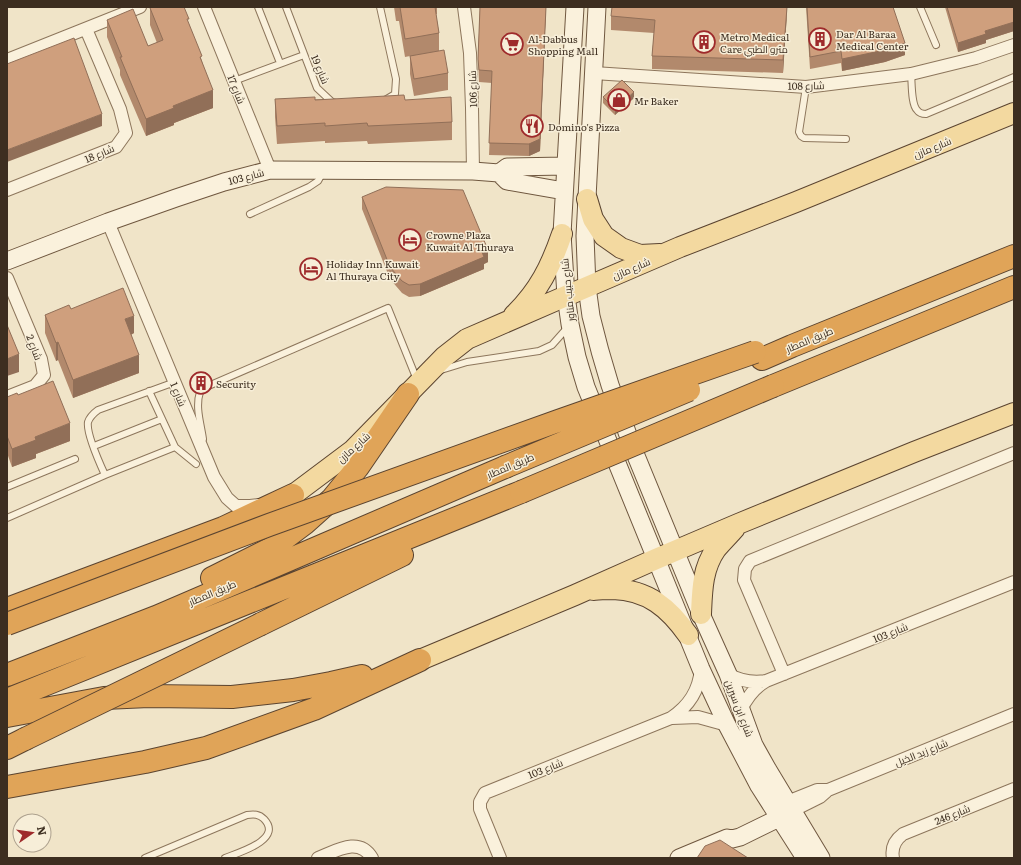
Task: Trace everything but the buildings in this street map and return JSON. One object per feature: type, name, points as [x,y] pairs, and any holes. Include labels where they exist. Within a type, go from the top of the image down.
[{"type":"highway","points":[[992,265],[1014,252]]},
{"type":"highway","name":"طريق المطار","points":[[7,675],[156,616],[505,467],[759,356],[792,346],[1014,256]]},
{"type":"highway","points":[[7,700],[520,493],[773,386],[1014,287]]},
{"type":"highway","points":[[970,305],[1014,292]]},
{"type":"highway","points":[[7,624],[283,520],[558,421],[759,356]]},
{"type":"highway","points":[[156,616],[212,578],[272,548],[304,524],[332,499],[358,467],[417,384]]},
{"type":"highway","points":[[16,744],[422,546],[520,493]]},
{"type":"highway","points":[[7,609],[223,528],[293,495]]},
{"type":"highway","points":[[7,716],[104,698],[149,696],[232,696],[272,692],[331,683],[420,660]]},
{"type":"highway","points":[[7,787],[145,762],[206,748],[314,709],[420,660]]},
{"type":"main road","name":"شارع مازن","points":[[293,495],[353,450],[444,357],[467,339],[680,247],[796,202],[1014,113]]},
{"type":"main road","points":[[587,199],[593,219],[604,236],[621,248],[640,255],[661,254],[680,247]]},
{"type":"main road","points":[[507,322],[526,303],[542,282],[554,259],[562,234]]},
{"type":"main road","points":[[420,660],[575,595],[675,550],[914,452],[1014,413]]},
{"type":"main road","points":[[701,614],[703,578],[709,561],[717,548],[738,524]]},
{"type":"main road","points":[[575,595],[598,589],[623,589],[643,595],[661,605],[676,618],[688,635]]},
{"type":"street","points":[[7,60],[140,7]]},
{"type":"street","name":"شارع 17","points":[[204,7],[270,170]]},
{"type":"street","name":"شارع 106","points":[[464,7],[470,54],[472,171]]},
{"type":"street","name":"شارع حبيب مناور","points":[[576,7],[562,234],[566,296],[570,324],[577,357],[586,387],[656,559]]},
{"type":"street","name":"شارع حبيب مناور","points":[[597,7],[585,236],[587,287],[591,316],[610,385],[632,446],[675,550]]},
{"type":"street","name":"شارع 18","points":[[7,190],[116,147],[126,133],[120,109],[86,29]]},
{"type":"street","name":"شارع 108","points":[[594,73],[806,87],[911,74],[968,60],[1014,45]]},
{"type":"street","name":"شارع 103","points":[[499,173],[507,167],[566,166]]},
{"type":"street","name":"شارع 103","points":[[7,261],[108,222],[224,182],[270,170],[472,171],[499,173],[507,180],[564,191]]},
{"type":"street","name":"شارع 1","points":[[108,222],[214,476],[227,498],[236,506],[255,505],[293,495]]},
{"type":"street","name":"شارع 2","points":[[7,278],[41,360],[44,375],[35,386],[7,397]]},
{"type":"street","points":[[784,674],[744,580],[745,569],[750,562],[1014,453]]},
{"type":"street","name":"شارع ابن سيرين","points":[[675,550],[701,614],[728,674],[754,745],[768,770],[783,810],[805,858]]},
{"type":"street","name":"شارع ابن سيرين","points":[[656,559],[701,669],[747,765],[821,858]]},
{"type":"street","name":"شارع 103","points":[[728,674],[734,678],[748,681],[766,680],[1014,582]]},
{"type":"street","name":"شارع 103","points":[[500,858],[480,809],[480,802],[485,793],[675,715],[693,697],[700,678],[701,669]]},
{"type":"street","name":"شارع 103","points":[[741,710],[744,703],[754,690],[766,680]]},
{"type":"street","name":"شارع زيد الخيل","points":[[679,858],[727,838],[740,836],[783,810],[820,797],[828,790],[1014,714]]},
{"type":"street","name":"شارع 103","points":[[675,715],[698,717],[727,725]]},
{"type":"street","name":"شارع 246","points":[[893,858],[894,844],[899,837],[906,832],[1014,789]]},
{"type":"street","points":[[318,858],[345,847],[355,846],[364,849],[372,858]]},
{"type":"lane","points":[[258,7],[280,64]]},
{"type":"lane","name":"شارع 19","points":[[286,7],[317,88],[332,102],[340,103]]},
{"type":"lane","points":[[377,101],[384,100],[395,94],[396,79],[380,7]]},
{"type":"lane","points":[[920,7],[936,45]]},
{"type":"lane","points":[[234,81],[304,54]]},
{"type":"lane","points":[[911,74],[916,110],[926,114],[1014,77]]},
{"type":"lane","points":[[806,87],[800,132],[801,136],[804,138],[846,139]]},
{"type":"lane","points":[[250,214],[309,187],[318,181],[324,171]]},
{"type":"lane","points":[[206,387],[388,308],[417,384],[467,362],[539,351],[552,345],[570,324]]},
{"type":"lane","points":[[105,476],[88,427],[88,422],[94,413],[103,408],[175,382]]},
{"type":"lane","points":[[149,391],[175,447],[196,464]]},
{"type":"lane","points":[[200,392],[197,406],[204,452]]},
{"type":"lane","points":[[94,446],[162,419]]},
{"type":"lane","points":[[7,518],[175,447]]},
{"type":"lane","points":[[7,487],[75,459]]},
{"type":"lane","points":[[145,858],[247,816],[254,814],[265,820],[268,826],[268,833],[265,839],[260,843],[225,858]]},
{"type":"place","name":"Dar Al Baraa Medical Center","points":[[820,39]]},
{"type":"place","name":"Metro Medical Care مترو الطبي","points":[[704,42]]},
{"type":"place","name":"Al-Dabbus Shopping Mall","points":[[512,44]]},
{"type":"place","name":"Mr Baker","points":[[619,100]]},
{"type":"place","name":"Domino's Pizza","points":[[532,126]]},
{"type":"place","name":"Crowne Plaza Kuwait Al Thuraya","points":[[410,240]]},
{"type":"place","name":"Holiday Inn Kuwait Al Thuraya City","points":[[311,269]]},
{"type":"place","name":"Security","points":[[201,383]]}]
